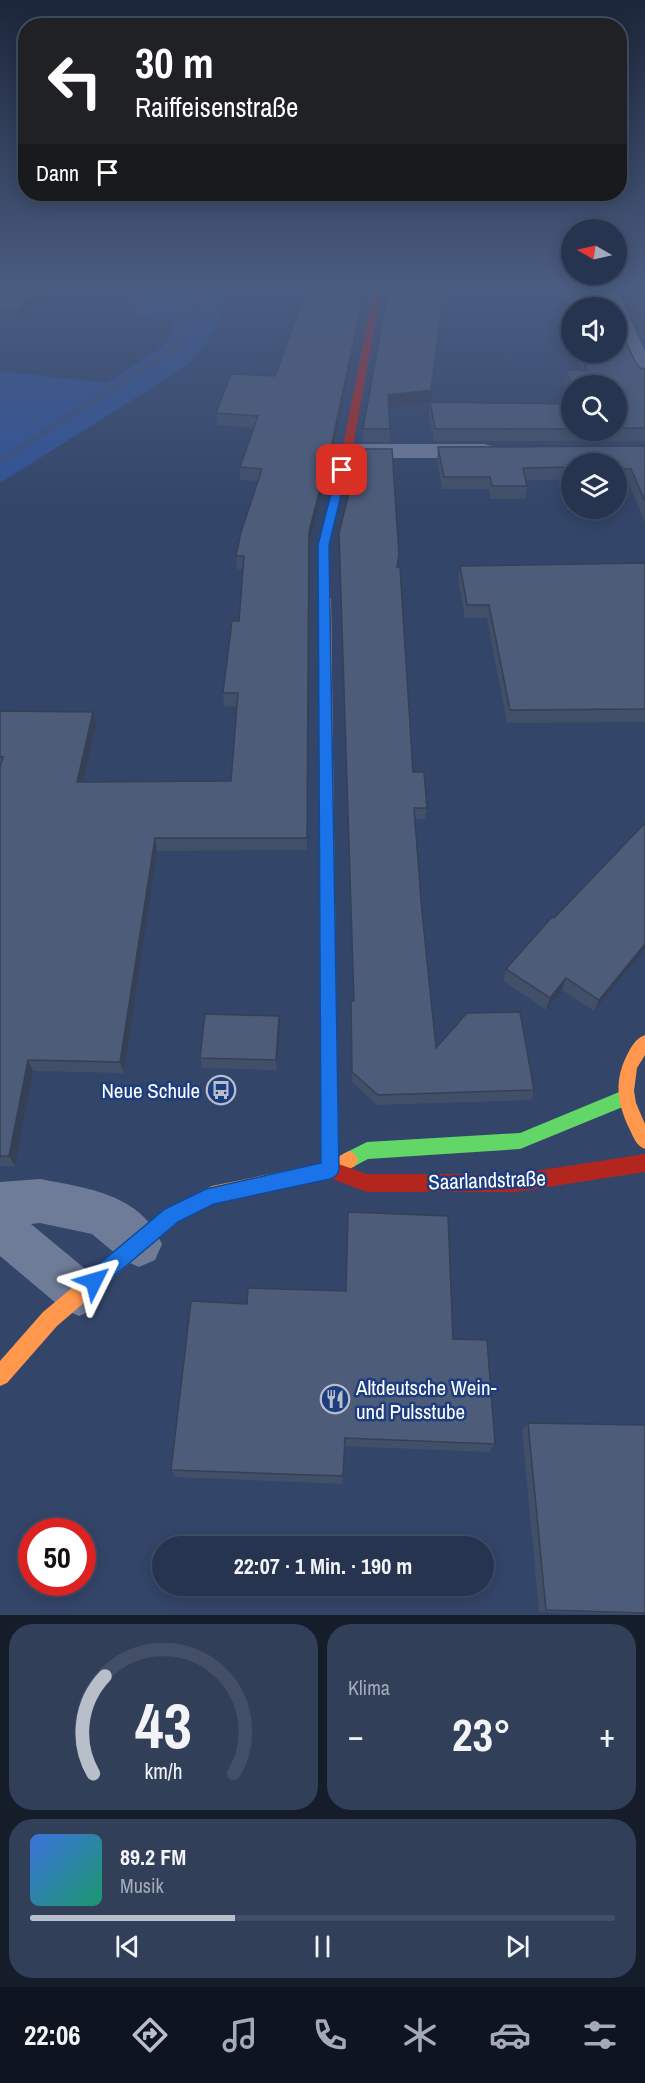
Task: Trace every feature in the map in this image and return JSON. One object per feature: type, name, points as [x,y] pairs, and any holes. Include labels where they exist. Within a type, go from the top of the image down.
[{"type":"street","points":[[330,1170],[324,545],[347,451],[365,358]]},
{"type":"street","points":[[638,358],[645,374]]},
{"type":"street","points":[[347,451],[502,451]]},
{"type":"street","points":[[645,1042],[633,1054],[625,1075],[624,1098],[632,1120],[645,1141]]},
{"type":"street","name":"Saarlandstraße","points":[[0,1376],[50,1319],[79,1293],[171,1216],[212,1195],[330,1170],[367,1151],[520,1141],[624,1098]]},
{"type":"street","name":"Saarlandstraße","points":[[330,1170],[367,1183],[515,1184],[645,1164]]},
{"type":"street","points":[[0,1204],[40,1201],[103,1214],[139,1244]]},
{"type":"street","points":[[0,1227],[79,1293]]},
{"type":"shaded area","points":[[145,358],[193,358],[188,365],[0,483],[0,371],[107,383]]},
{"type":"building","points":[[281,358],[350,358],[309,532],[307,838],[155,838],[120,1062],[28,1060],[9,1156],[0,1156],[0,767],[3,757],[0,757],[0,711],[93,712],[77,782],[231,781],[238,693],[223,693],[232,621],[239,621],[244,556],[236,556],[241,532],[262,469],[240,467],[258,416],[216,413],[231,374],[275,376]]},
{"type":"building","points":[[376,358],[435,358],[431,390],[388,395],[390,429],[363,429]]},
{"type":"building","points":[[627,358],[634,358],[640,368],[645,369],[645,428],[627,428],[627,375],[568,375],[566,370],[587,370],[585,363],[627,363]]},
{"type":"building","points":[[430,402],[561,404],[561,429],[435,429]]},
{"type":"building","points":[[645,446],[645,501],[631,469],[627,469],[627,453],[561,453],[561,467],[523,468],[527,486],[492,486],[490,477],[444,477],[438,447]]},
{"type":"building","points":[[360,449],[392,449],[399,554],[397,567],[400,567],[413,772],[424,772],[427,808],[414,808],[436,1048],[467,1013],[520,1012],[534,1090],[378,1095],[352,1072],[351,1001],[354,1001],[339,533]]},
{"type":"building","points":[[645,563],[645,709],[510,710],[489,605],[467,605],[460,566]]},
{"type":"building","points":[[645,823],[645,944],[599,1000],[566,978],[550,998],[506,969],[552,917],[554,918]]},
{"type":"building","points":[[205,1014],[279,1016],[276,1060],[200,1058]]},
{"type":"building","name":"Altdeutsche Wein- und Pulsstube","points":[[348,1212],[448,1216],[453,1339],[487,1340],[495,1444],[345,1438],[343,1476],[171,1470],[191,1301],[247,1304],[248,1288],[346,1291]]},
{"type":"building","points":[[528,1423],[645,1425],[645,1615],[644,1613],[546,1610]]},
{"type":"waterway","points":[[0,461],[160,358]]},
{"type":"traffic: fast","points":[[327,833],[330,1170]]},
{"type":"traffic: fast","points":[[349,1160],[367,1151],[520,1141],[624,1098]]},
{"type":"traffic: slow","points":[[325,598],[327,833]]},
{"type":"traffic: slow","points":[[645,1042],[635,1055],[626,1079],[627,1103],[645,1141]]},
{"type":"traffic: slow","points":[[0,1376],[50,1319],[172,1216],[212,1195],[330,1170],[349,1160]]},
{"type":"traffic: jam","points":[[325,598],[324,545],[347,451],[365,358]]},
{"type":"traffic: jam","points":[[330,1170],[367,1183],[515,1183],[645,1163]]},
{"type":"place","name":"Neue Schule","points":[[221,1090]]},
{"type":"place","name":"Altdeutsche Wein- und Pulsstube","points":[[335,1399]]},
{"type":"route","points":[[94,1281],[171,1216],[212,1195],[330,1170],[324,545],[342,470]]}]
